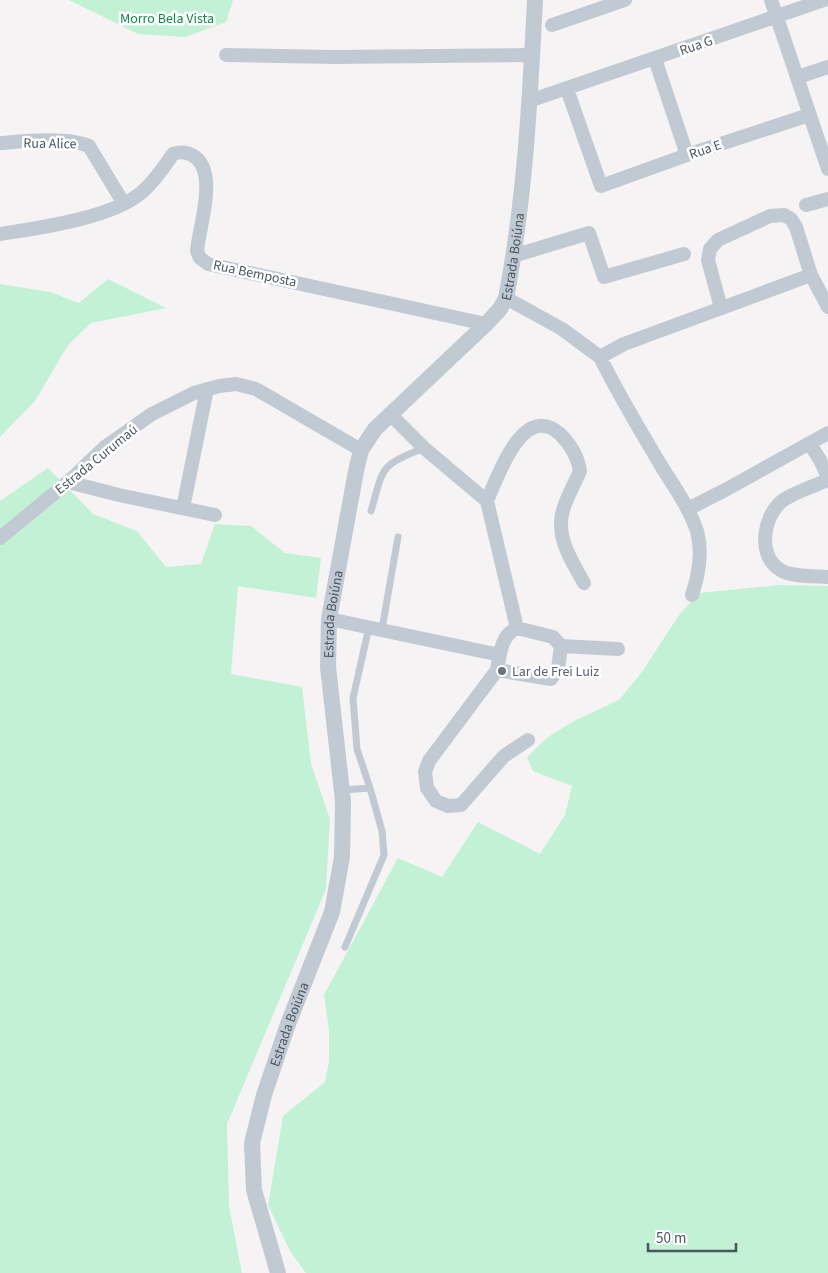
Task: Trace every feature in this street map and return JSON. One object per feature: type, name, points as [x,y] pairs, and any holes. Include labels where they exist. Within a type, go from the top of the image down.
[{"type":"street","name":"Estrada Boiúna","points":[[278,1273],[254,1190],[252,1143],[264,1096],[288,1024],[332,912],[342,858],[342,790],[328,667],[329,619],[352,488],[362,450],[375,429],[486,324],[500,309],[506,298],[520,212],[535,0]]},
{"type":"street","points":[[552,25],[625,0]]},
{"type":"street","points":[[771,0],[809,115],[823,136],[828,169]]},
{"type":"street","name":"Rua G","points":[[528,101],[824,0]]},
{"type":"street","points":[[226,56],[334,58],[532,55]]},
{"type":"street","points":[[655,59],[687,155]]},
{"type":"street","points":[[798,77],[828,67]]},
{"type":"street","name":"Rua E","points":[[567,89],[601,186],[687,155],[809,115]]},
{"type":"street","name":"Rua Alice","points":[[2,144],[24,141],[79,142],[89,146],[124,204]]},
{"type":"street","name":"Rua Bemposta","points":[[0,234],[72,222],[124,204],[141,193],[174,154],[180,151],[190,154],[200,161],[206,171],[206,199],[197,251],[200,258],[208,264],[486,324]]},
{"type":"street","points":[[806,206],[828,199]]},
{"type":"street","points":[[721,308],[708,260],[710,249],[718,240],[770,216],[784,215],[791,218],[796,227],[811,276],[828,307]]},
{"type":"street","points":[[513,256],[589,234],[604,277],[684,254]]},
{"type":"street","points":[[600,357],[624,344],[811,276]]},
{"type":"street","points":[[506,298],[562,329],[600,357],[619,395],[688,509],[697,532],[700,553],[698,578],[692,595]]},
{"type":"street","name":"Estrada Curumaú","points":[[0,538],[68,482],[105,447],[152,414],[194,394],[219,386],[236,384],[256,389],[362,450]]},
{"type":"street","points":[[183,508],[207,389]]},
{"type":"street","points":[[390,414],[424,448],[487,500],[517,628]]},
{"type":"street","points":[[487,500],[504,462],[517,440],[533,427],[543,426],[554,429],[568,442],[579,465],[580,471],[562,513],[561,533],[564,546],[584,583]]},
{"type":"street","points":[[688,509],[828,433]]},
{"type":"street","points":[[810,444],[820,460],[828,479],[784,499],[766,524],[765,548],[771,562],[780,570],[796,574],[828,577]]},
{"type":"street","points":[[68,482],[119,495],[215,515]]},
{"type":"street","points":[[329,619],[500,655]]},
{"type":"street","points":[[528,740],[504,756],[461,805],[448,806],[436,801],[427,788],[426,772],[429,760],[498,670],[504,641],[509,633],[517,628],[552,637],[561,646],[618,650]]},
{"type":"street","points":[[498,670],[551,679],[558,669],[561,646]]},
{"type":"lane","points":[[371,511],[382,473],[386,466],[396,459],[424,448]]},
{"type":"lane","points":[[345,947],[384,855],[382,831],[357,749],[352,698],[375,628],[398,538]]},
{"type":"lane","points":[[342,790],[370,788]]},
{"type":"green space","name":"Morro Bela Vista","points":[[69,0],[233,0],[226,22],[185,37],[138,34]]},
{"type":"green space","points":[[108,279],[166,308],[91,323],[68,345],[35,401],[0,437],[0,284],[50,292],[79,303]]},
{"type":"green space","points":[[48,468],[93,514],[137,531],[166,567],[201,564],[215,524],[251,526],[285,553],[321,558],[316,598],[238,586],[231,674],[302,687],[311,764],[330,819],[326,889],[227,1124],[229,1206],[242,1273],[0,1273],[0,501]]},
{"type":"green space","points":[[779,585],[828,586],[828,1273],[306,1273],[290,1251],[268,1205],[283,1116],[325,1082],[329,1061],[329,1030],[324,995],[398,858],[442,877],[478,822],[540,854],[565,815],[572,786],[533,771],[527,757],[548,737],[574,721],[619,700],[642,672],[679,615],[699,593]]},
{"type":"place","name":"Lar de Frei Luiz","points":[[502,671]]}]
